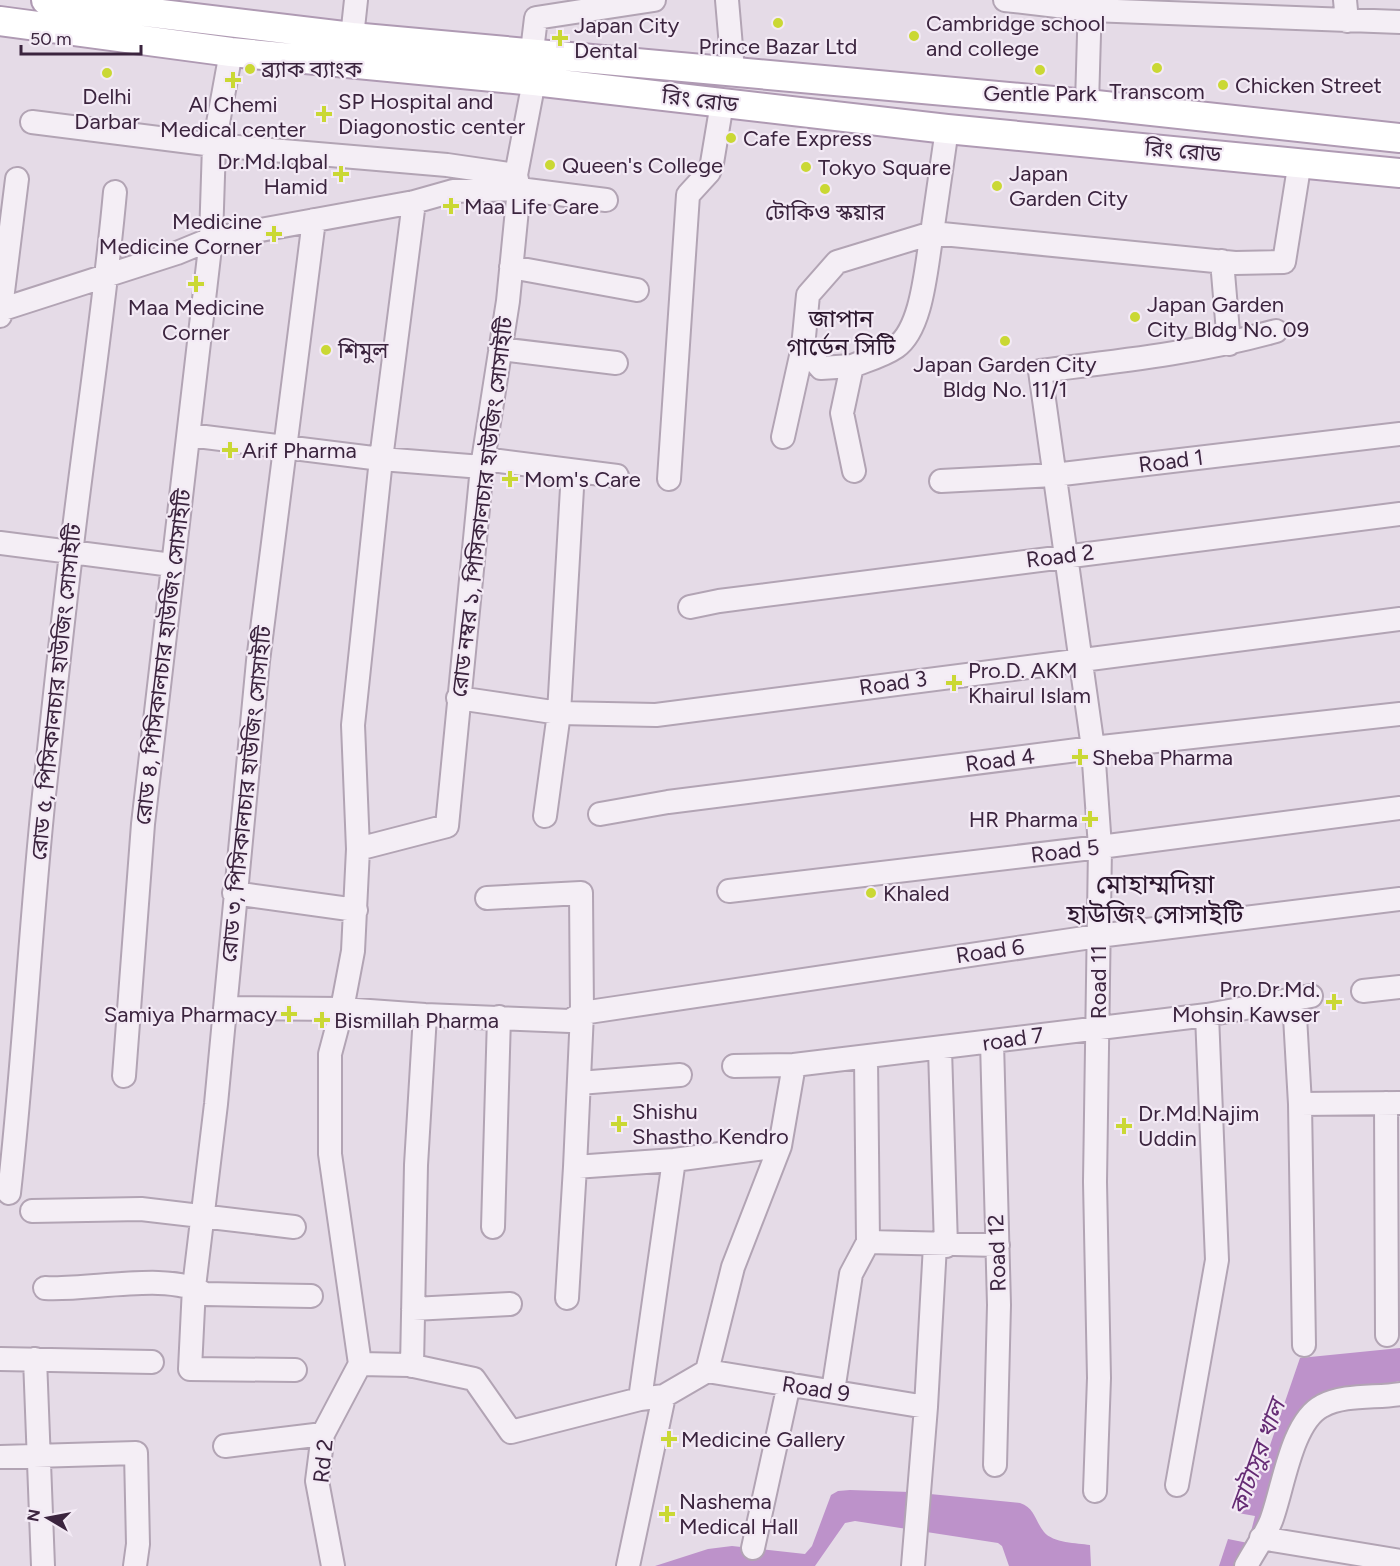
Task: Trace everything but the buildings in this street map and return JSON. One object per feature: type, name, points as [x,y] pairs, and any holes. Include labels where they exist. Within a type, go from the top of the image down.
[{"type":"main road","name":"রিং রোড","points":[[46,0],[165,7],[352,36],[952,90],[1400,138]]},
{"type":"main road","name":"রিং রোড","points":[[0,21],[231,52],[534,81],[947,129],[1300,161],[1400,173]]},
{"type":"main road","points":[[947,129],[952,90]]},
{"type":"main road","points":[[1218,154],[1223,120]]},
{"type":"street","points":[[352,36],[356,0]]},
{"type":"street","points":[[532,51],[535,9],[654,0]]},
{"type":"street","points":[[727,0],[733,70]]},
{"type":"street","points":[[1005,0],[1091,5],[1346,11],[1400,22]]},
{"type":"street","points":[[1087,104],[1091,5]]},
{"type":"street","name":"রোড ৪, পিসিকালচার হাউজিং সোসাইটি","points":[[124,1076],[143,824],[211,239],[214,145],[231,52]]},
{"type":"street","name":"রোড নম্বর ১, পিসিকালচার হাউজিং সোসাইটি","points":[[358,849],[447,826],[483,463],[511,267],[518,182],[534,81]]},
{"type":"street","points":[[669,479],[688,195],[709,172],[722,103]]},
{"type":"street","points":[[32,122],[214,145],[447,165],[606,200]]},
{"type":"street","points":[[803,347],[821,368],[852,366],[898,346],[915,322],[932,233],[947,129]]},
{"type":"street","points":[[783,437],[803,347],[808,295],[837,262],[932,233],[1222,261],[1284,262],[1300,161]]},
{"type":"street","points":[[0,316],[17,178]]},
{"type":"street","points":[[0,310],[177,253],[211,239],[414,202],[453,191],[518,182]]},
{"type":"street","name":"রোড ৫, পিসিকালচার হাউজিং সোসাইটি","points":[[9,1193],[20,1104],[30,934],[71,553],[107,275],[115,192]]},
{"type":"street","points":[[414,202],[381,459],[353,725],[358,849],[353,951],[342,1009],[330,1054],[330,1154],[360,1364],[412,1366],[474,1379],[512,1432],[640,1399],[664,1396],[707,1371],[723,1300],[780,1146],[794,1065]]},
{"type":"street","name":"রোড ৩, পিসিকালচার হাউজিং সোসাইটি","points":[[295,1370],[190,1369],[194,1287],[225,1008],[234,893],[285,446],[314,220]]},
{"type":"street","points":[[1222,261],[1229,344],[1275,331]]},
{"type":"street","points":[[511,267],[637,290]]},
{"type":"street","name":"Road 11","points":[[1095,1491],[1099,1378],[1095,1182],[1100,847],[1093,748],[1040,370],[1165,355],[1229,344]]},
{"type":"street","points":[[500,349],[616,363]]},
{"type":"street","points":[[852,366],[842,413],[854,471]]},
{"type":"street","name":"Road 1","points":[[941,481],[1054,476],[1400,434]]},
{"type":"street","points":[[189,435],[381,459],[483,463],[617,476]]},
{"type":"street","points":[[545,816],[559,713],[573,471]]},
{"type":"street","name":"Road 2","points":[[690,607],[719,600],[1400,514]]},
{"type":"street","points":[[0,543],[172,565]]},
{"type":"street","name":"Road 3","points":[[458,698],[559,713],[656,715],[1080,658],[1400,619]]},
{"type":"street","name":"Road 4","points":[[600,814],[668,802],[1093,748],[1400,714]]},
{"type":"street","name":"Road 5","points":[[729,891],[1100,847],[1400,808]]},
{"type":"street","points":[[234,893],[356,910]]},
{"type":"street","points":[[487,898],[581,893],[582,1013],[567,1298]]},
{"type":"street","name":"Road 6","points":[[225,1008],[342,1009],[570,1021],[582,1013],[1098,936],[1400,899]]},
{"type":"street","points":[[1363,991],[1400,987]]},
{"type":"street","name":"road 7","points":[[734,1066],[794,1065],[866,1058],[1207,1015],[1303,997],[1300,1104]]},
{"type":"street","points":[[412,1366],[416,1165],[425,1015]]},
{"type":"street","points":[[1177,1485],[1217,1260],[1207,1015]]},
{"type":"street","points":[[493,1227],[499,1017]]},
{"type":"street","name":"Road 12","points":[[992,1042],[998,1245],[995,1465]]},
{"type":"street","points":[[913,1566],[940,1246],[940,1049]]},
{"type":"street","points":[[832,1391],[851,1274],[868,1242],[866,1058]]},
{"type":"street","points":[[579,1083],[680,1075]]},
{"type":"street","points":[[1304,1345],[1300,1104],[1393,1103],[1387,1335]]},
{"type":"street","points":[[575,1167],[674,1160],[780,1146]]},
{"type":"street","points":[[640,1399],[674,1160]]},
{"type":"street","points":[[32,1211],[141,1209],[294,1227]]},
{"type":"street","points":[[868,1242],[940,1246],[998,1245]]},
{"type":"street","points":[[45,1288],[154,1283],[194,1287],[205,1294],[311,1296]]},
{"type":"street","points":[[413,1309],[510,1304]]},
{"type":"street","points":[[0,1359],[152,1362]]},
{"type":"street","points":[[35,1359],[43,1566]]},
{"type":"street","name":"Rd 2","points":[[333,1566],[317,1481],[323,1434],[360,1364]]},
{"type":"street","name":"Road 9","points":[[707,1371],[926,1407]]},
{"type":"street","points":[[753,1548],[789,1384]]},
{"type":"street","points":[[1246,1566],[1270,1522],[1299,1434],[1308,1418],[1322,1406],[1333,1402],[1400,1394]]},
{"type":"street","points":[[628,1566],[664,1396]]},
{"type":"street","points":[[225,1446],[323,1434]]},
{"type":"street","points":[[0,1457],[136,1453],[138,1544],[135,1566]]},
{"type":"street","points":[[1261,1538],[1400,1561]]},
{"type":"shaded area","points":[[1400,1348],[1400,1381],[1319,1398],[1243,1566],[1219,1566],[1228,1539],[1248,1543],[1255,1516],[1238,1513],[1267,1454],[1300,1358]]},
{"type":"shaded area","points":[[838,1491],[910,1492],[1020,1503],[1032,1511],[1048,1536],[1066,1542],[1090,1545],[1091,1566],[1009,1566],[1002,1546],[998,1543],[855,1521],[845,1523],[815,1566],[655,1566],[708,1549],[732,1546],[805,1554],[812,1546],[831,1495]]},
{"type":"place","name":"Prince Bazar Ltd","points":[[778,23]]},
{"type":"place","name":"Cambridge school and college","points":[[914,36]]},
{"type":"place","name":"Japan City Dental","points":[[560,38]]},
{"type":"place","name":"Transcom","points":[[1157,68]]},
{"type":"place","name":"ব্র্যাক ব্যাংক","points":[[250,69]]},
{"type":"place","name":"Gentle Park","points":[[1040,70]]},
{"type":"place","name":"Delhi Darbar","points":[[107,73]]},
{"type":"place","name":"Al Chemi Medical center","points":[[233,80]]},
{"type":"place","name":"Chicken Street","points":[[1223,85]]},
{"type":"place","name":"SP Hospital and Diagonostic center","points":[[324,114]]},
{"type":"place","name":"Cafe Express","points":[[731,138]]},
{"type":"place","name":"Queen's College","points":[[550,165]]},
{"type":"place","name":"Tokyo Square","points":[[806,167]]},
{"type":"place","name":"Dr.Md.Iqbal Hamid","points":[[341,174]]},
{"type":"place","name":"Japan Garden City","points":[[997,186]]},
{"type":"place","name":"টোকিও স্কয়ার","points":[[825,189]]},
{"type":"place","name":"Maa Life Care","points":[[451,206]]},
{"type":"place","name":"Medicine Medicine Corner","points":[[274,234]]},
{"type":"place","name":"Maa Medicine Corner","points":[[196,284]]},
{"type":"place","name":"Japan Garden City Bldg No. 09","points":[[1135,317]]},
{"type":"place","name":"Japan Garden City Bldg No. 11/1","points":[[1005,341]]},
{"type":"place","name":"শিমুল","points":[[326,350]]},
{"type":"place","name":"Arif Pharma","points":[[230,450]]},
{"type":"place","name":"Mom's Care","points":[[510,479]]},
{"type":"place","name":"Pro.D. AKM Khairul Islam","points":[[954,683]]},
{"type":"place","name":"Sheba Pharma","points":[[1080,757]]},
{"type":"place","name":"HR Pharma","points":[[1090,819]]},
{"type":"place","name":"Khaled","points":[[871,893]]},
{"type":"place","name":"Pro.Dr.Md. Mohsin Kawser","points":[[1334,1002]]},
{"type":"place","name":"Samiya Pharmacy","points":[[289,1014]]},
{"type":"place","name":"Bismillah Pharma","points":[[322,1020]]},
{"type":"place","name":"Shishu Shastho Kendro","points":[[619,1124]]},
{"type":"place","name":"Dr.Md.Najim Uddin","points":[[1124,1126]]},
{"type":"place","name":"Medicine Gallery","points":[[669,1439]]},
{"type":"place","name":"Nashema Medical Hall","points":[[667,1514]]},
{"type":"district","name":"জাপান গার্ডেন সিটি","points":[[841,332]]},
{"type":"district","name":"মোহাম্মদিয়া হাউজিং সোসাইটি","points":[[1155,899]]},
{"type":"water label","name":"কাটাসুর খাল","points":[[1257,1457]]}]
